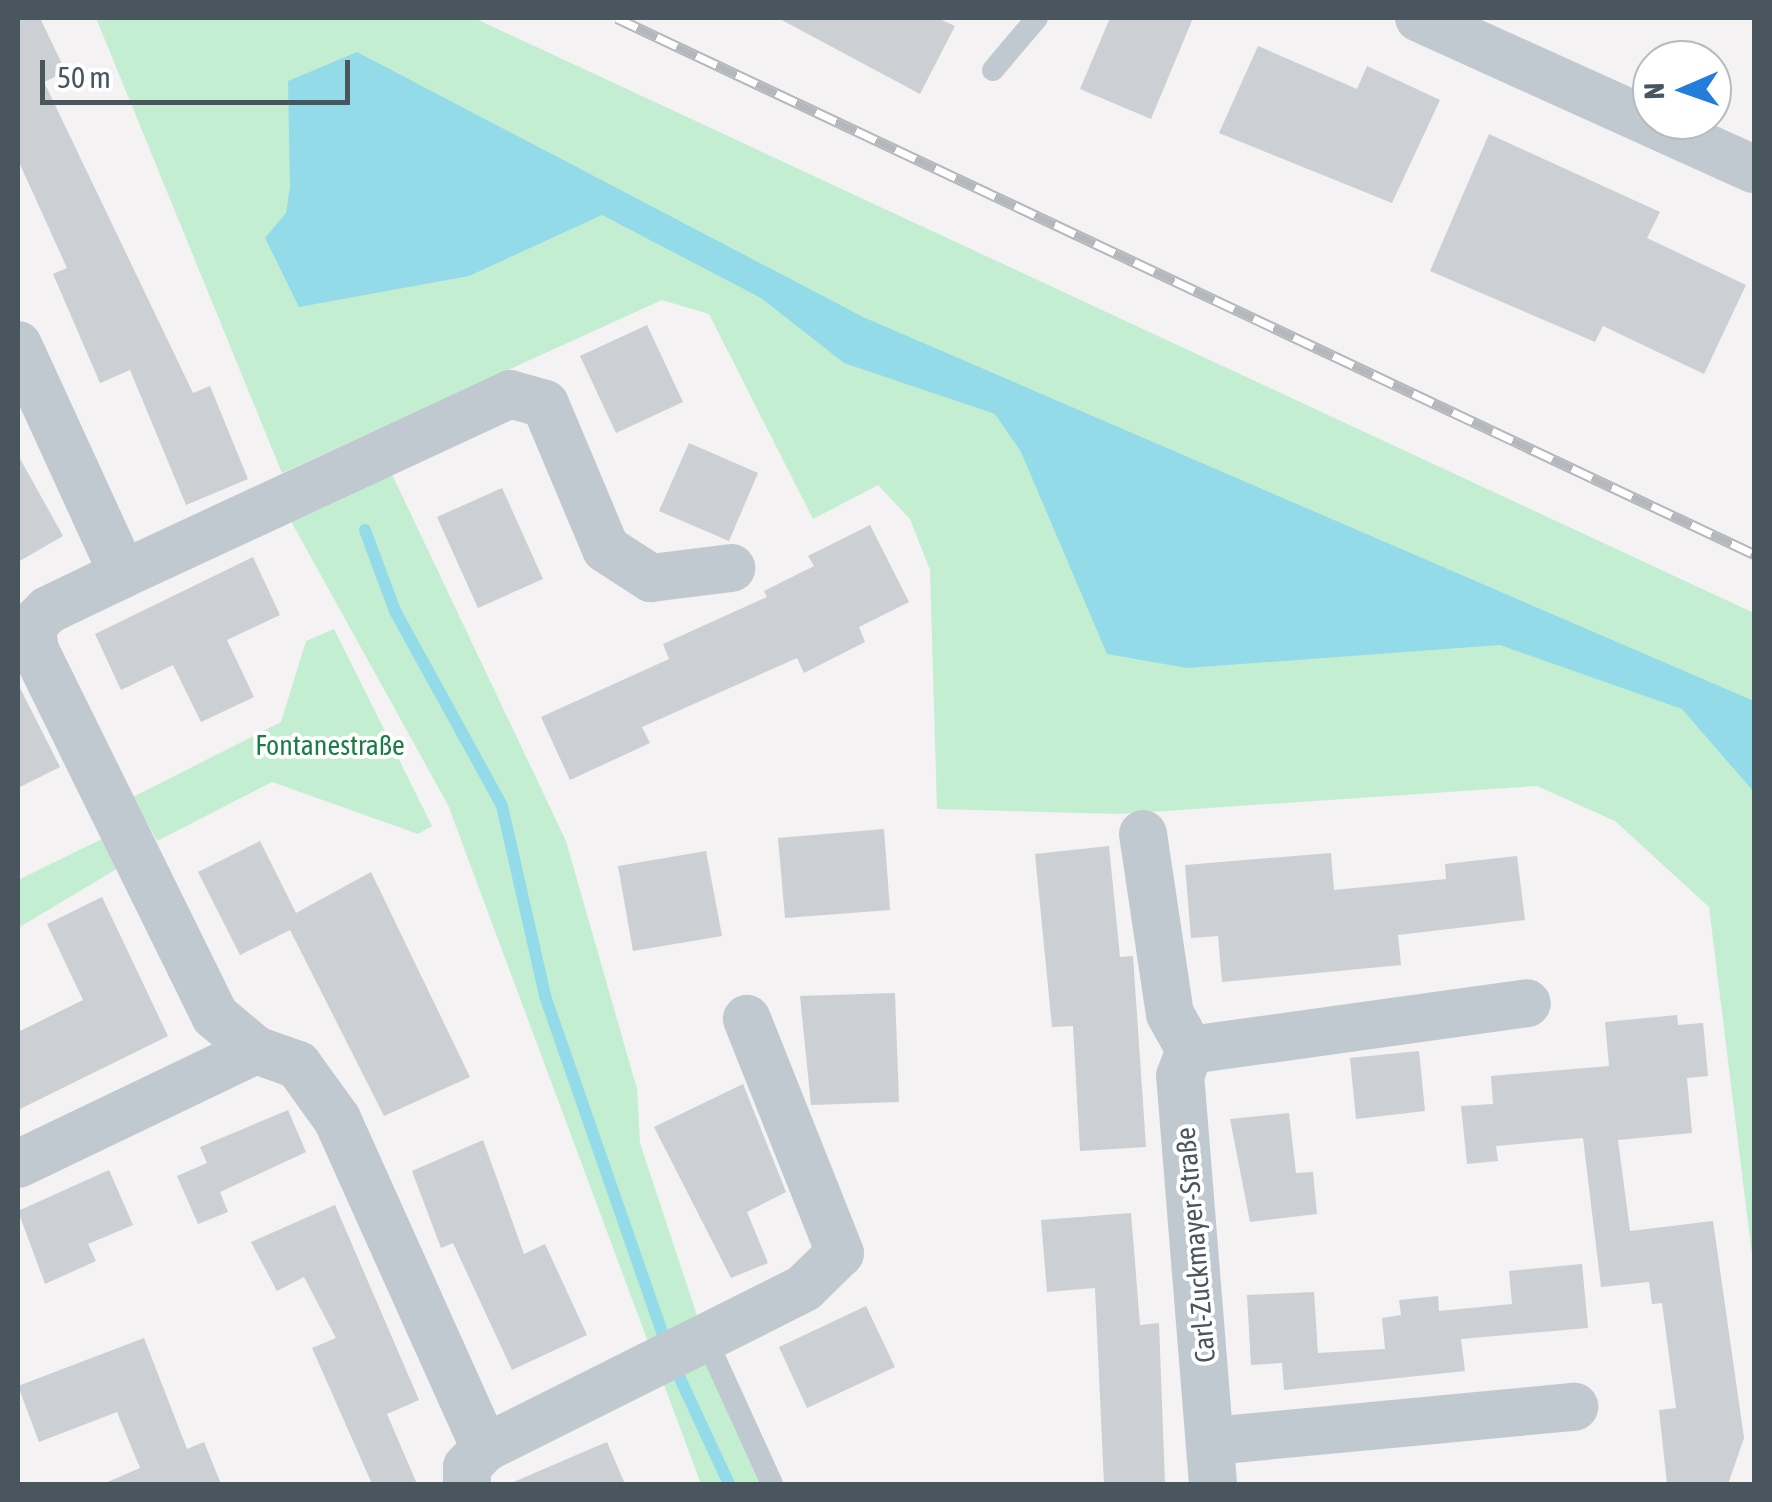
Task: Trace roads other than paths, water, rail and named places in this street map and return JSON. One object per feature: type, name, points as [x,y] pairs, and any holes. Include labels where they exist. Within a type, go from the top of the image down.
[{"type":"street","points":[[1419,18],[1496,34],[1754,168]]},
{"type":"street","points":[[18,345],[123,574]]},
{"type":"street","points":[[731,568],[651,578],[606,549],[545,404],[510,394],[48,610],[31,627],[26,654],[214,1016],[256,1050],[298,1065],[337,1119],[476,1466],[804,1288],[840,1253],[747,1018]]},
{"type":"street","points":[[1143,834],[1170,1014],[1190,1050],[1526,1004]]},
{"type":"street","points":[[18,1164],[256,1050]]},
{"type":"street","name":"Carl-Zuckmayer-Straße","points":[[1190,1050],[1180,1076],[1213,1463],[1574,1407]]},
{"type":"lane","points":[[993,70],[1036,18]]},
{"type":"lane","points":[[706,1339],[772,1484]]},
{"type":"water","points":[[357,52],[863,317],[1754,701],[1754,792],[1682,709],[1500,645],[1187,668],[1107,654],[1021,452],[995,414],[844,363],[761,298],[602,215],[469,276],[299,307],[265,238],[286,213],[290,187],[288,81]]},
{"type":"waterway","points":[[365,530],[395,611],[502,806],[545,996],[665,1341]]},
{"type":"waterway","points":[[677,1372],[729,1484]]},
{"type":"railway","points":[[617,18],[1754,554]]},
{"type":"park label","name":"Fontanestraße","points":[[330,745]]}]
